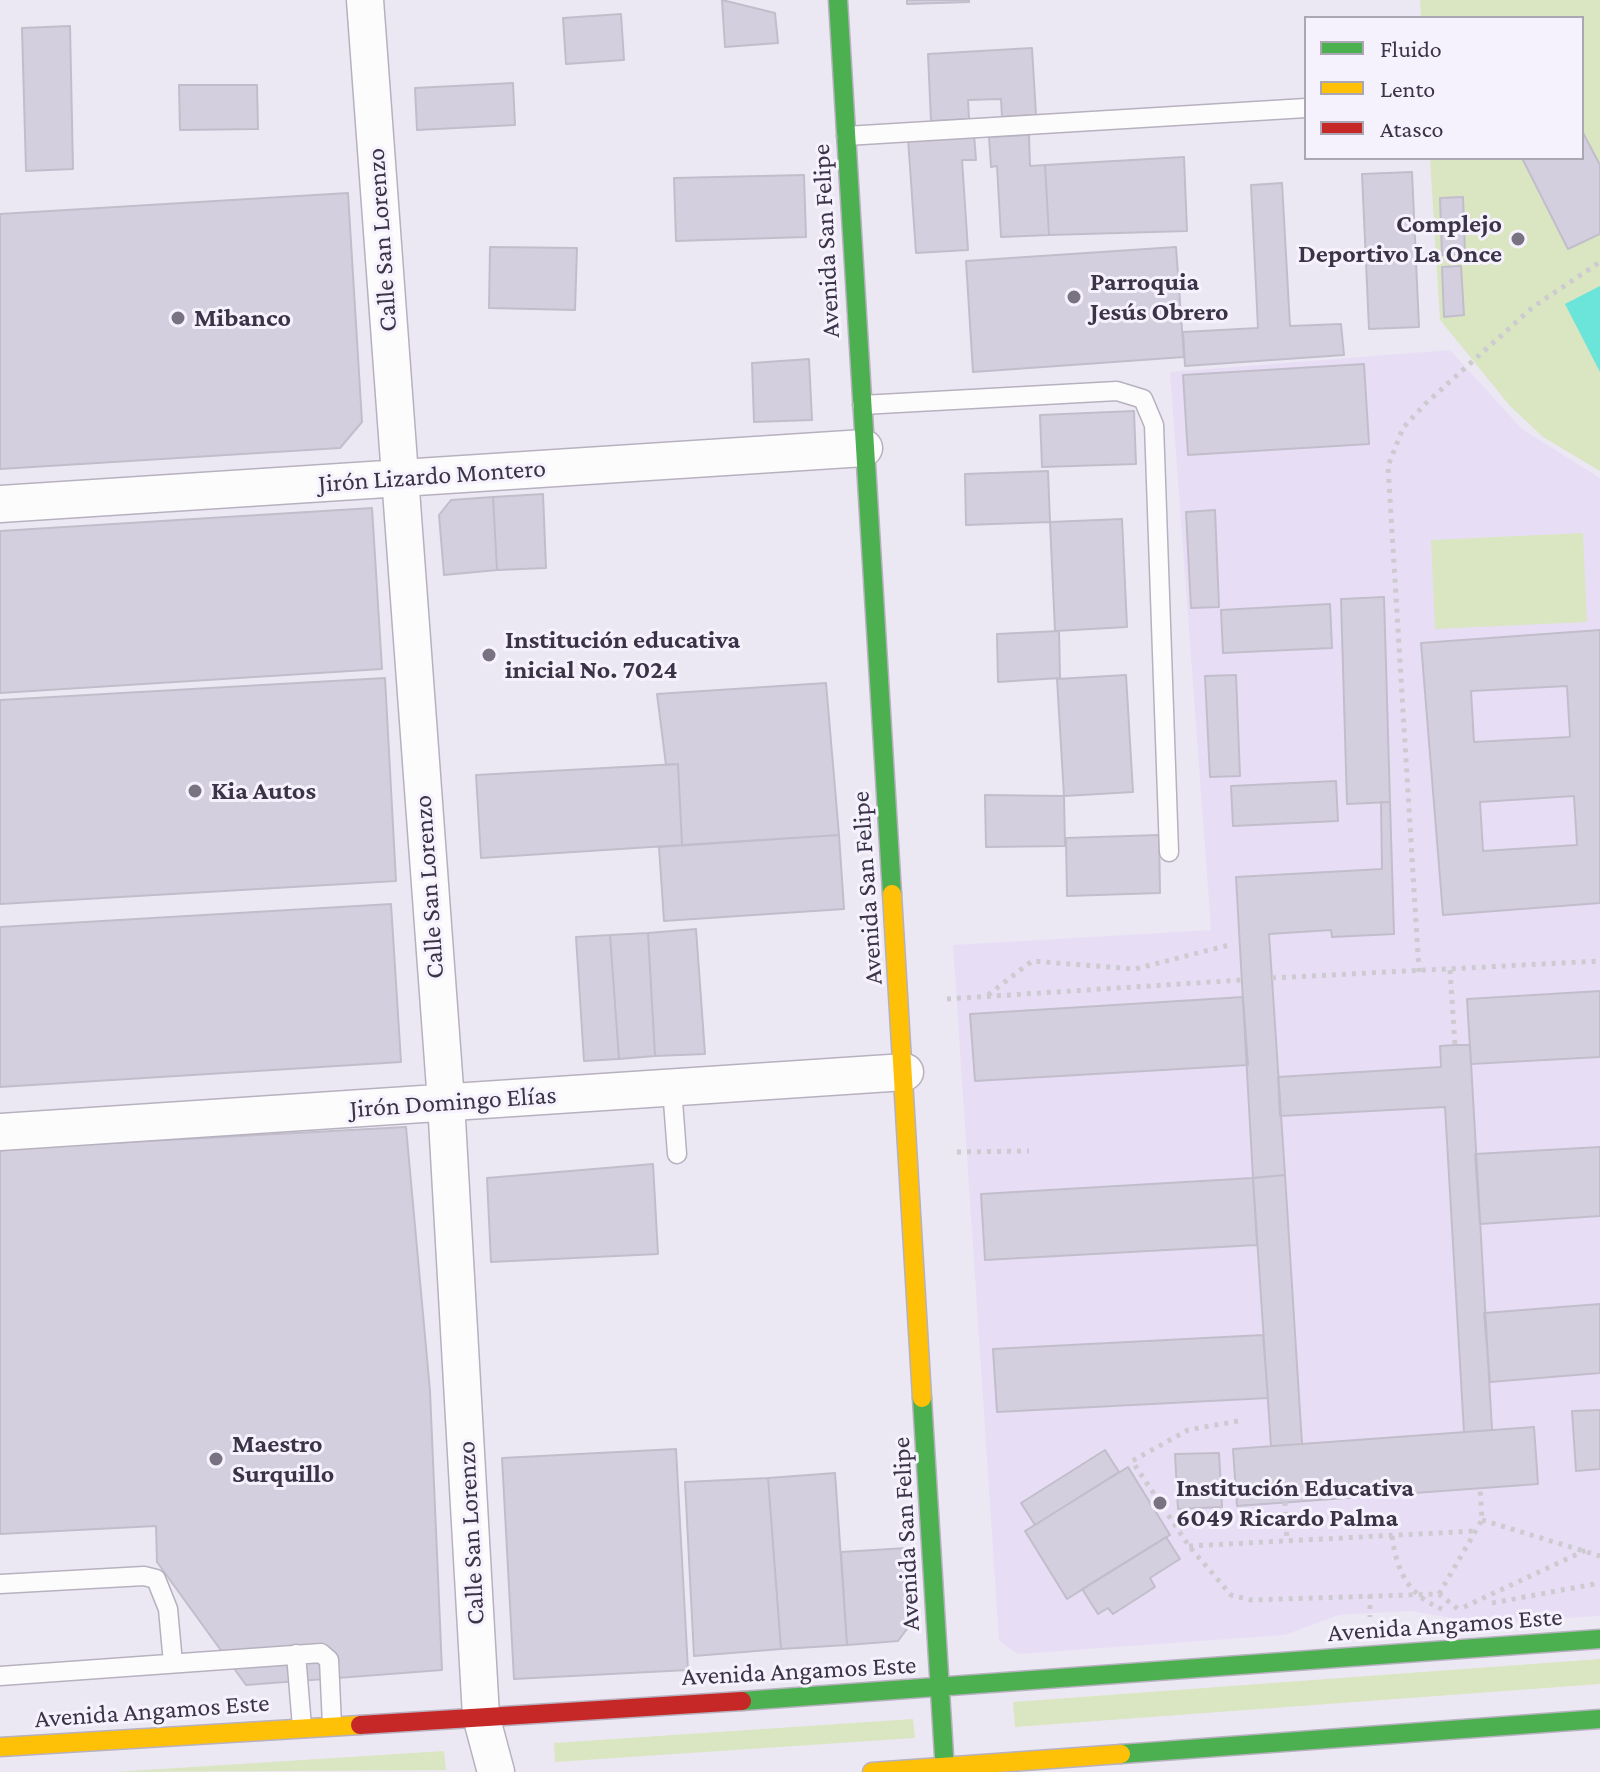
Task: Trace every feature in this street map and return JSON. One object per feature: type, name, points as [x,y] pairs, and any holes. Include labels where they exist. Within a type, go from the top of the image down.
[{"type":"main road","name":"Avenida San Felipe","points":[[838,0],[945,1769]]},
{"type":"main road","name":"Avenida Angamos Este","points":[[0,1747],[941,1689],[1600,1639]]},
{"type":"main road","points":[[872,1772],[1600,1719]]},
{"type":"street","name":"Calle San Lorenzo","points":[[365,0],[446,1102],[481,1716],[496,1772]]},
{"type":"street","name":"Jirón Lizardo Montero","points":[[0,504],[864,448]]},
{"type":"street","name":"Jirón Domingo Elías","points":[[0,1132],[905,1072]]},
{"type":"lane","points":[[846,136],[1304,108]]},
{"type":"lane","points":[[862,405],[1117,391],[1143,399],[1154,425],[1169,852]]},
{"type":"lane","points":[[672,1088],[677,1154]]},
{"type":"lane","points":[[0,1584],[144,1576],[156,1579],[168,1609],[173,1663]]},
{"type":"lane","points":[[296,1654],[302,1727]]},
{"type":"lane","points":[[0,1676],[296,1654],[327,1655],[332,1725]]},
{"type":"path","points":[[1419,972],[1388,466],[1403,428],[1425,404],[1533,307],[1600,262]]},
{"type":"path","points":[[987,996],[1032,961],[1135,969],[1233,944]]},
{"type":"path","points":[[1272,978],[1600,961]]},
{"type":"path","points":[[1450,970],[1455,1045]]},
{"type":"path","points":[[947,999],[1242,980]]},
{"type":"path","points":[[957,1152],[1029,1151]]},
{"type":"path","points":[[1238,1421],[1188,1430],[1132,1461],[1189,1546],[1231,1595],[1251,1600],[1439,1594],[1457,1610]]},
{"type":"path","points":[[1439,1594],[1482,1520],[1480,1488]]},
{"type":"path","points":[[1285,1502],[1287,1542]]},
{"type":"path","points":[[1482,1520],[1600,1556]]},
{"type":"path","points":[[1189,1546],[1475,1531]]},
{"type":"path","points":[[1392,1536],[1401,1575],[1415,1595],[1441,1609],[1457,1610],[1600,1583]]},
{"type":"path","points":[[1457,1610],[1586,1550]]},
{"type":"path","points":[[1370,1595],[1370,1613]]},
{"type":"shaded area","name":"Complejo Deportivo La Once","points":[[1420,0],[1600,0],[1600,471],[1543,437],[1510,406],[1440,320],[1430,160],[1584,160],[1584,16],[1421,16]]},
{"type":"shaded area","points":[[1600,286],[1600,372],[1565,304]]},
{"type":"shaded area","points":[[1450,350],[1522,429],[1600,478],[1600,1616],[1480,1623],[1411,1611],[1339,1615],[1285,1635],[1018,1654],[999,1641],[953,945],[1211,930],[1170,372]]},
{"type":"shaded area","points":[[1583,533],[1587,622],[1435,629],[1431,540]]},
{"type":"shaded area","points":[[1600,1659],[1600,1684],[1015,1727],[1013,1702]]},
{"type":"shaded area","points":[[913,1719],[915,1738],[555,1762],[554,1743]]},
{"type":"shaded area","points":[[444,1751],[446,1770],[114,1772]]},
{"type":"building","points":[[722,0],[775,13],[778,43],[725,47]]},
{"type":"building","points":[[907,0],[969,0],[969,2],[907,4]]},
{"type":"building","points":[[621,14],[624,60],[566,64],[563,18]]},
{"type":"building","points":[[70,26],[73,169],[26,171],[22,28]]},
{"type":"building","points":[[1032,48],[1036,115],[1002,117],[1001,99],[968,100],[969,119],[931,121],[928,54]]},
{"type":"building","points":[[513,83],[515,125],[417,130],[415,88]]},
{"type":"building","points":[[179,85],[257,85],[258,129],[180,130]]},
{"type":"building","points":[[974,134],[976,160],[962,160],[968,250],[916,253],[908,139]]},
{"type":"building","points":[[1029,135],[1030,166],[1045,165],[1049,235],[1001,237],[997,166],[991,167],[989,137]]},
{"type":"building","points":[[1584,135],[1600,165],[1600,234],[1568,249],[1523,160],[1584,160]]},
{"type":"building","points":[[1184,157],[1187,231],[1049,235],[1045,165]]},
{"type":"building","points":[[1412,172],[1419,327],[1369,329],[1362,174]]},
{"type":"building","points":[[804,175],[806,237],[676,241],[674,178]]},
{"type":"building","points":[[1282,183],[1290,326],[1341,324],[1344,355],[1185,366],[1183,332],[1258,328],[1251,185]]},
{"type":"building","name":"Mibanco","points":[[348,193],[362,422],[340,448],[0,469],[0,214]]},
{"type":"building","points":[[1463,197],[1465,254],[1442,255],[1440,198]]},
{"type":"building","points":[[490,247],[577,248],[575,310],[489,308]]},
{"type":"building","name":"Parroquia Jesús Obrero","points":[[1176,247],[1184,357],[973,372],[966,261]]},
{"type":"building","points":[[1461,266],[1464,315],[1444,317],[1442,267]]},
{"type":"building","points":[[809,359],[812,420],[754,422],[752,363]]},
{"type":"building","points":[[1364,364],[1369,444],[1188,455],[1183,375]]},
{"type":"building","points":[[1134,411],[1136,464],[1042,467],[1040,415]]},
{"type":"building","points":[[1048,471],[1050,522],[966,525],[965,474]]},
{"type":"building","points":[[543,494],[546,568],[497,570],[493,497]]},
{"type":"building","points":[[493,497],[497,570],[444,575],[439,515],[451,500]]},
{"type":"building","points":[[372,508],[382,669],[0,693],[0,531]]},
{"type":"building","points":[[1215,510],[1219,607],[1191,608],[1186,512]]},
{"type":"building","points":[[1122,519],[1127,627],[1055,631],[1050,522]]},
{"type":"building","points":[[1384,597],[1390,802],[1347,804],[1341,599]]},
{"type":"building","points":[[1330,604],[1332,648],[1223,653],[1221,610]]},
{"type":"building","points":[[1600,630],[1600,903],[1443,915],[1421,643]],"holes":[[[1567,686],[1570,737],[1474,742],[1471,691]],[[1574,796],[1577,845],[1483,851],[1480,802]]]},
{"type":"building","points":[[1059,631],[1060,678],[998,682],[997,634]]},
{"type":"building","points":[[1126,675],[1133,792],[1064,796],[1057,679]]},
{"type":"building","points":[[1236,675],[1240,776],[1210,777],[1205,676]]},
{"type":"building","name":"Kia Autos","points":[[385,678],[396,881],[0,904],[0,700]]},
{"type":"building","points":[[826,683],[839,835],[682,845],[678,764],[666,765],[657,694]]},
{"type":"building","points":[[678,764],[682,845],[481,858],[476,775]]},
{"type":"building","points":[[1336,781],[1338,821],[1233,826],[1231,786]]},
{"type":"building","points":[[985,795],[1064,796],[1065,846],[986,847]]},
{"type":"building","points":[[1381,802],[1390,802],[1394,934],[1332,937],[1331,930],[1269,934],[1285,1175],[1253,1178],[1236,877],[1382,869]]},
{"type":"building","points":[[839,835],[844,909],[664,921],[659,847]]},
{"type":"building","points":[[1159,835],[1160,893],[1067,896],[1066,838]]},
{"type":"building","points":[[391,904],[401,1062],[0,1087],[0,927]]},
{"type":"building","points":[[696,929],[705,1054],[655,1056],[648,933]]},
{"type":"building","points":[[648,933],[655,1056],[619,1059],[610,935]]},
{"type":"building","points":[[610,935],[619,1059],[584,1061],[576,937]]},
{"type":"building","points":[[1600,991],[1600,1057],[1471,1064],[1467,999]]},
{"type":"building","points":[[1243,997],[1248,1065],[975,1081],[970,1014]]},
{"type":"building","points":[[1470,1045],[1492,1430],[1464,1432],[1445,1107],[1280,1116],[1278,1077],[1441,1067],[1440,1046]]},
{"type":"building","name":"Maestro Surquillo","points":[[406,1127],[430,1391],[442,1670],[246,1685],[157,1562],[156,1526],[0,1534],[0,1149]]},
{"type":"building","points":[[1600,1147],[1600,1216],[1480,1224],[1475,1154]]},
{"type":"building","points":[[653,1164],[658,1254],[491,1262],[487,1178]]},
{"type":"building","points":[[1285,1175],[1302,1444],[1271,1446],[1253,1178]]},
{"type":"building","points":[[1253,1178],[1257,1245],[985,1260],[981,1194]]},
{"type":"building","points":[[1600,1304],[1600,1373],[1490,1382],[1484,1313]]},
{"type":"building","points":[[1263,1335],[1268,1398],[997,1412],[993,1349]]},
{"type":"building","points":[[1600,1410],[1600,1469],[1576,1471],[1572,1411]]},
{"type":"building","points":[[1534,1427],[1538,1484],[1237,1506],[1233,1449]]},
{"type":"building","points":[[676,1449],[688,1670],[514,1679],[502,1458]]},
{"type":"building","points":[[1105,1450],[1119,1472],[1035,1525],[1021,1503]]},
{"type":"building","points":[[1219,1453],[1222,1507],[1178,1509],[1175,1454]]},
{"type":"building","points":[[1128,1467],[1170,1535],[1067,1599],[1025,1531]]},
{"type":"building","points":[[835,1473],[847,1645],[781,1649],[768,1478]]},
{"type":"building","points":[[768,1478],[781,1649],[694,1656],[685,1482]]},
{"type":"building","points":[[1166,1537],[1180,1559],[1150,1578],[1155,1587],[1113,1614],[1108,1608],[1098,1614],[1082,1589]]},
{"type":"building","points":[[907,1548],[913,1621],[898,1641],[847,1645],[841,1552]]},
{"type":"traffic: fast","points":[[838,0],[892,894]]},
{"type":"traffic: fast","points":[[922,1398],[945,1772]]},
{"type":"traffic: fast","points":[[742,1701],[1600,1639]]},
{"type":"traffic: fast","points":[[1121,1754],[1600,1719]]},
{"type":"traffic: slow","points":[[892,894],[922,1398]]},
{"type":"traffic: slow","points":[[0,1747],[360,1725]]},
{"type":"traffic: slow","points":[[872,1772],[1121,1754]]},
{"type":"traffic: jam","points":[[360,1725],[742,1701]]},
{"type":"place","name":"Complejo Deportivo La Once","points":[[1518,239]]},
{"type":"place","name":"Parroquia Jesús Obrero","points":[[1074,297]]},
{"type":"place","name":"Mibanco","points":[[178,318]]},
{"type":"place","name":"Institución educativa inicial No. 7024","points":[[489,655]]},
{"type":"place","name":"Kia Autos","points":[[195,791]]},
{"type":"place","name":"Maestro Surquillo","points":[[216,1459]]},
{"type":"place","name":"Institución Educativa 6049 Ricardo Palma","points":[[1160,1503]]}]
